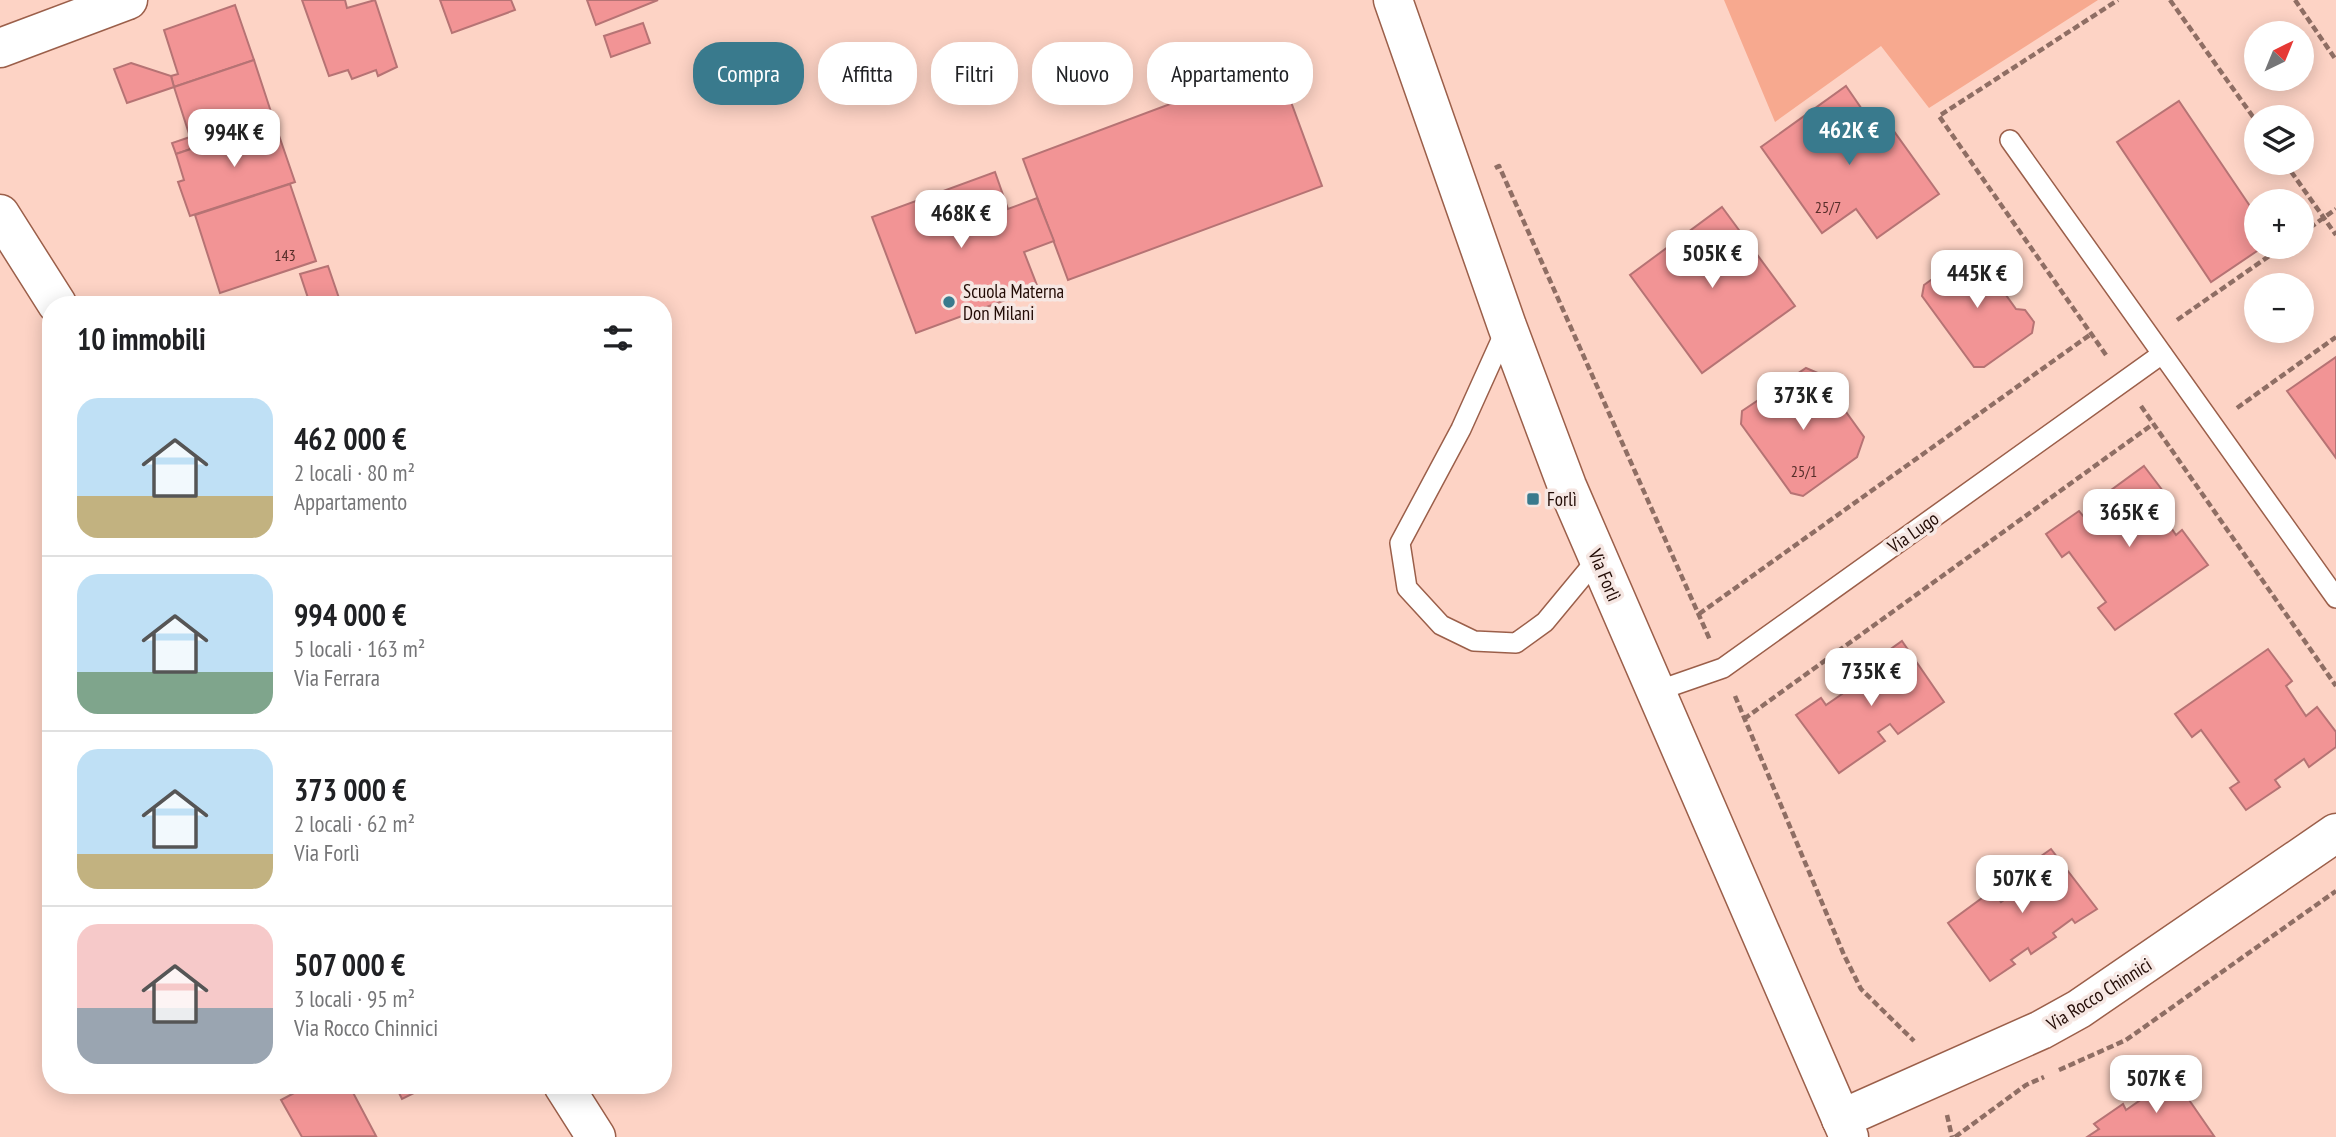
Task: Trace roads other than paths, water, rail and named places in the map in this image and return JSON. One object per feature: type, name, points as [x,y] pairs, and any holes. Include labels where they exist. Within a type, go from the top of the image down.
[{"type":"street","points":[[0,48],[128,0]]},
{"type":"street","name":"Via Forlì","points":[[1393,0],[1507,326],[1567,486],[1845,1128]]},
{"type":"street","points":[[0,214],[52,296]]},
{"type":"street","name":"Via Rocco Chinnici","points":[[1845,1128],[2080,1009],[2336,833]]},
{"type":"street","points":[[568,1094],[596,1137]]},
{"type":"lane","points":[[2010,140],[2336,598]]},
{"type":"lane","points":[[1507,326],[1461,429],[1399,543],[1407,588],[1441,625],[1474,641],[1516,643],[1545,622],[1598,558]]},
{"type":"lane","name":"Via Lugo","points":[[1654,692],[1723,668],[2157,346]]},
{"type":"place","name":"Scuola Materna Don Milani","points":[[949,302]]},
{"type":"place","name":"Forlì","points":[[1533,499]]}]
